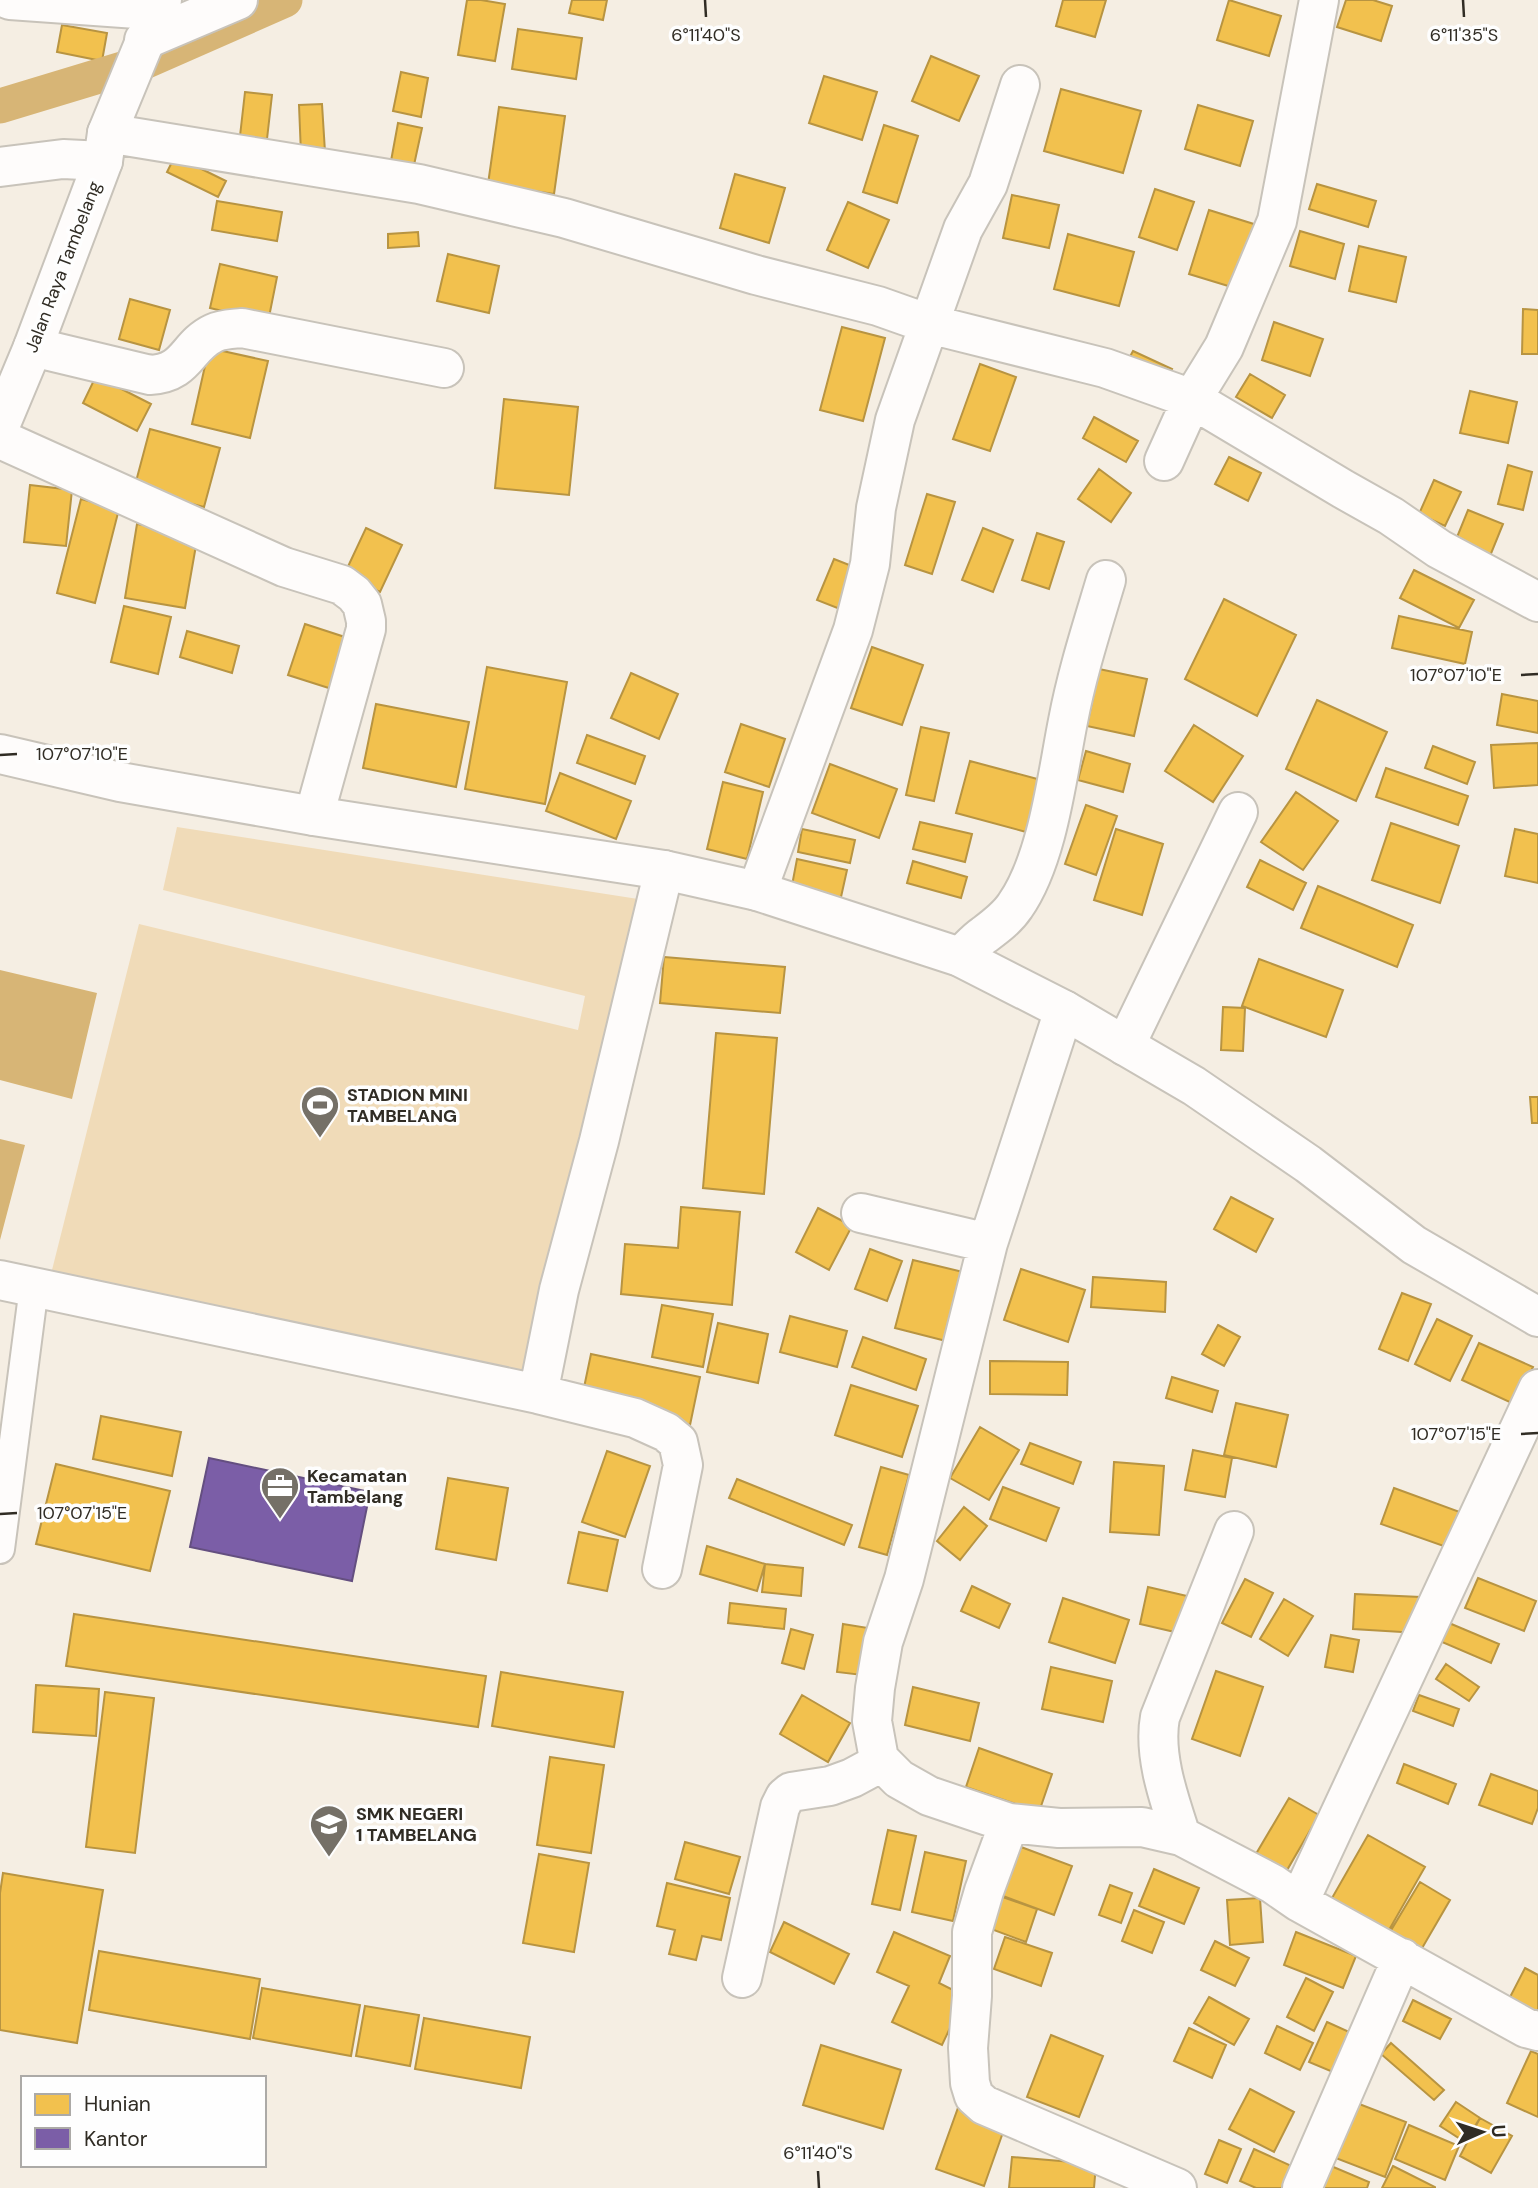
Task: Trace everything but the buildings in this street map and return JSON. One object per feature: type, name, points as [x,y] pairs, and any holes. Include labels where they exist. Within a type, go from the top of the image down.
[{"type":"street","points":[[10,0],[137,9],[156,0]]},
{"type":"street","points":[[144,40],[162,0]]},
{"type":"street","points":[[144,40],[238,0]]},
{"type":"street","points":[[1164,461],[1192,399],[1224,347],[1277,221],[1319,0]]},
{"type":"street","name":"Jalan Raya Tambelang","points":[[0,426],[33,347],[144,40]]},
{"type":"street","points":[[757,891],[853,630],[870,564],[876,508],[895,420],[963,229],[988,184],[1020,85]]},
{"type":"street","points":[[0,167],[63,159],[110,133],[419,184],[564,218],[757,275],[878,306],[929,324],[1105,368],[1192,399],[1391,516],[1439,549],[1538,602]]},
{"type":"street","points":[[33,347],[150,375],[161,375],[174,370],[194,348],[213,333],[242,328],[444,368]]},
{"type":"street","points":[[0,439],[284,567],[341,585],[354,594],[365,612],[366,629],[314,816]]},
{"type":"street","points":[[960,957],[1003,920],[1025,891],[1053,804],[1078,676],[1105,580]]},
{"type":"street","points":[[0,754],[120,782],[314,816],[664,870],[757,891],[960,957],[1064,1010],[1194,1086],[1308,1164],[1414,1245],[1538,1317]]},
{"type":"street","points":[[1125,1046],[1238,812]]},
{"type":"street","points":[[538,1394],[559,1290],[599,1141],[664,870]]},
{"type":"street","points":[[1064,1010],[988,1243],[904,1579],[883,1642],[872,1721],[880,1763],[899,1779],[929,1796],[1009,1823],[1059,1828],[1142,1827],[1181,1836],[1273,1884],[1299,1902],[1526,2028],[1538,2031]]},
{"type":"street","points":[[861,1213],[988,1243]]},
{"type":"street","points":[[0,1549],[17,1283],[538,1394],[635,1418],[666,1432],[678,1442],[683,1465],[662,1569]]},
{"type":"street","points":[[1299,1902],[1538,1389]]},
{"type":"street","points":[[1181,1836],[1168,1791],[1157,1731],[1160,1717],[1234,1531]]},
{"type":"street","points":[[741,1978],[780,1808],[785,1797],[791,1792],[830,1786],[880,1763]]},
{"type":"street","points":[[1009,1823],[972,1932],[972,1996],[968,2048],[970,2083],[974,2096],[984,2105],[1018,2121],[1177,2188]]},
{"type":"street","points":[[1301,2188],[1402,1958]]},
{"type":"shaded area","name":"STADION MINI TAMBELANG","points":[[177,827],[638,899],[530,1384],[50,1278],[139,924],[578,1030],[585,996],[163,890]]},
{"type":"shaded area","points":[[0,970],[97,993],[72,1099],[0,1080]]},
{"type":"shaded area","points":[[0,1139],[25,1145],[0,1240]]},
{"type":"waterway","points":[[0,106],[142,63],[285,0]]},
{"type":"place","name":"STADION MINI TAMBELANG","points":[[320,1139]]},
{"type":"place","name":"Kecamatan Tambelang","points":[[280,1520]]},
{"type":"place","name":"SMK NEGERI 1 TAMBELANG","points":[[329,1858]]}]
